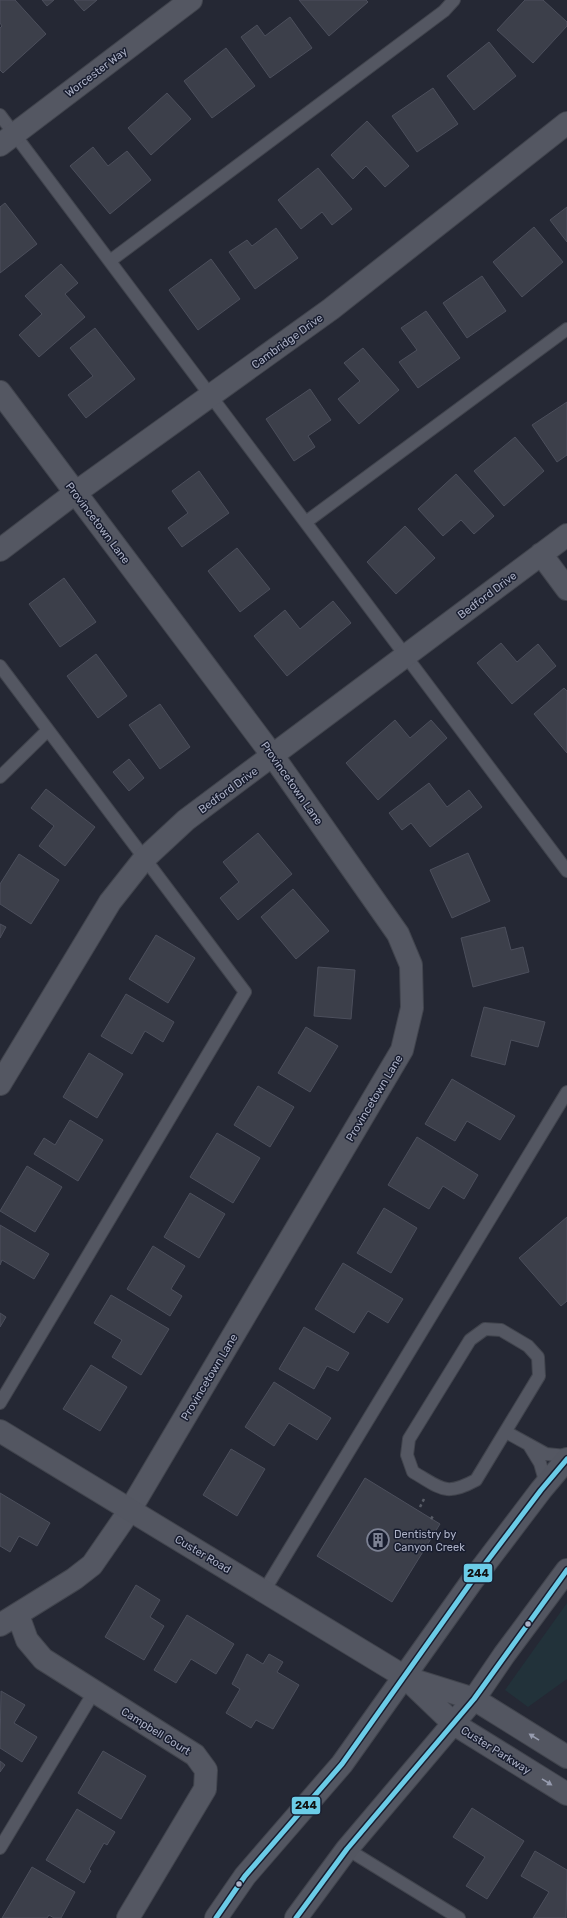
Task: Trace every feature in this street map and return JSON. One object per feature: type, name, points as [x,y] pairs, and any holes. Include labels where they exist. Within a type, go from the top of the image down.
[{"type":"main road","name":"Custer Road","points":[[0,1431],[405,1677]]},
{"type":"main road","points":[[216,1918],[245,1876],[342,1764],[472,1581],[546,1484],[567,1459]]},
{"type":"main road","points":[[296,1918],[347,1849],[474,1700],[509,1649],[567,1570]]},
{"type":"main road","points":[[405,1677],[474,1700],[567,1757]]},
{"type":"main road","name":"Custer Parkway","points":[[405,1677],[454,1724],[567,1794]]},
{"type":"street","name":"Worcester Way","points":[[7,139],[192,0]]},
{"type":"street","name":"Cambridge Drive","points":[[0,550],[75,492],[332,308],[567,123]]},
{"type":"street","name":"Provincetown Lane","points":[[0,392],[273,756],[398,934],[411,965],[412,1008],[402,1050],[130,1510],[92,1565],[74,1579],[9,1620]]},
{"type":"street","name":"Bedford Drive","points":[[0,1084],[110,902],[144,859],[186,820],[567,535]]},
{"type":"street","points":[[541,554],[567,588]]},
{"type":"street","name":"Campbell Court","points":[[9,1620],[43,1659],[195,1755],[206,1770],[205,1788],[128,1918]]},
{"type":"lane","points":[[110,261],[437,15],[454,0]]},
{"type":"lane","points":[[0,115],[7,139],[110,261],[567,871]]},
{"type":"lane","points":[[306,522],[567,329]]},
{"type":"lane","points":[[0,666],[245,992],[0,1403]]},
{"type":"lane","points":[[0,777],[48,730]]},
{"type":"lane","points":[[264,1591],[567,1092]]},
{"type":"lane","points":[[485,1329],[501,1330],[528,1346],[538,1357],[539,1376],[506,1432],[476,1480],[460,1489],[443,1490],[413,1472],[407,1456],[409,1439],[470,1340],[485,1329]]},
{"type":"lane","points":[[506,1432],[546,1454],[567,1456]]},
{"type":"lane","points":[[529,1445],[540,1463],[546,1484]]},
{"type":"lane","points":[[0,1848],[94,1692]]},
{"type":"lane","points":[[347,1849],[459,1918]]},
{"type":"shaded area","points":[[567,1603],[567,1679],[528,1707],[505,1690]]},
{"type":"building","points":[[0,0],[15,0],[46,34],[3,73],[0,70],[0,28],[2,26],[0,23]]},
{"type":"building","points":[[42,0],[54,0],[47,6]]},
{"type":"building","points":[[74,0],[97,0],[84,11]]},
{"type":"building","points":[[299,0],[366,0],[368,2],[329,36]]},
{"type":"building","points":[[525,0],[543,0],[567,22],[567,26],[533,63],[497,30]]},
{"type":"building","points":[[290,17],[312,48],[270,78],[241,37],[257,25],[265,36]]},
{"type":"building","points":[[489,42],[516,76],[474,110],[447,76]]},
{"type":"building","points":[[226,48],[255,86],[212,118],[184,81]]},
{"type":"building","points":[[433,88],[458,124],[417,152],[392,116]]},
{"type":"building","points":[[167,93],[191,119],[151,155],[128,128]]},
{"type":"building","points":[[367,121],[409,166],[385,187],[366,166],[353,179],[331,155]]},
{"type":"building","points":[[93,147],[108,166],[127,151],[151,180],[110,214],[70,166]]},
{"type":"building","points":[[318,168],[352,209],[332,225],[322,212],[301,229],[278,200]]},
{"type":"building","points":[[5,203],[37,244],[0,273],[0,207]]},
{"type":"building","points":[[567,207],[567,242],[550,220]]},
{"type":"building","points":[[534,227],[563,262],[522,297],[493,262]]},
{"type":"building","points":[[276,228],[298,258],[255,289],[229,252],[247,240],[252,246]]},
{"type":"building","points":[[211,259],[240,299],[198,330],[169,290]]},
{"type":"building","points":[[61,264],[78,283],[65,294],[85,317],[39,357],[19,335],[42,314],[25,296]]},
{"type":"building","points":[[482,276],[506,311],[467,338],[443,303]]},
{"type":"building","points":[[426,311],[460,358],[418,388],[399,362],[417,350],[401,328]]},
{"type":"building","points":[[95,328],[135,379],[86,418],[68,395],[93,376],[70,348]]},
{"type":"building","points":[[363,348],[399,390],[359,424],[338,399],[360,381],[344,363]]},
{"type":"building","points":[[310,389],[331,420],[308,436],[315,447],[294,461],[266,419]]},
{"type":"building","points":[[567,402],[567,455],[557,462],[532,425]]},
{"type":"building","points":[[515,437],[544,471],[504,506],[474,471]]},
{"type":"building","points":[[199,471],[229,513],[182,547],[168,528],[188,513],[172,491]]},
{"type":"building","points":[[456,474],[494,516],[474,534],[461,520],[443,536],[418,509]]},
{"type":"building","points":[[405,526],[435,558],[396,594],[367,562]]},
{"type":"building","points":[[237,548],[270,589],[240,612],[208,571]]},
{"type":"building","points":[[64,578],[96,622],[60,647],[29,604]]},
{"type":"building","points":[[333,601],[351,623],[287,676],[254,636],[285,610],[300,629]]},
{"type":"building","points":[[501,643],[517,662],[538,644],[556,666],[512,704],[477,663]]},
{"type":"building","points":[[96,654],[127,696],[98,718],[67,676]]},
{"type":"building","points":[[564,688],[567,691],[567,753],[534,714]]},
{"type":"building","points":[[160,704],[190,747],[160,769],[129,725]]},
{"type":"building","points":[[395,720],[410,738],[431,720],[447,738],[378,800],[346,763]]},
{"type":"building","points":[[129,759],[144,778],[129,791],[113,772]]},
{"type":"building","points":[[429,783],[447,807],[469,790],[482,807],[430,847],[411,823],[402,830],[389,813]]},
{"type":"building","points":[[46,789],[95,827],[65,866],[39,846],[54,826],[31,808]]},
{"type":"building","points":[[258,833],[292,874],[238,920],[220,898],[239,882],[223,862]]},
{"type":"building","points":[[468,853],[490,901],[452,918],[430,870]]},
{"type":"building","points":[[19,854],[59,880],[31,924],[0,904],[0,884]]},
{"type":"building","points":[[293,889],[329,931],[296,959],[261,917]]},
{"type":"building","points":[[0,924],[6,927],[0,938]]},
{"type":"building","points":[[505,927],[511,950],[523,947],[529,972],[473,987],[461,938]]},
{"type":"building","points":[[156,935],[195,958],[168,1003],[129,979]]},
{"type":"building","points":[[318,967],[355,970],[351,1019],[314,1016]]},
{"type":"building","points":[[126,994],[174,1022],[163,1042],[145,1031],[132,1054],[101,1036]]},
{"type":"building","points":[[484,1007],[545,1022],[538,1047],[511,1040],[505,1065],[471,1056]]},
{"type":"building","points":[[306,1027],[338,1046],[310,1092],[278,1073]]},
{"type":"building","points":[[89,1053],[123,1074],[97,1118],[63,1097]]},
{"type":"building","points":[[452,1079],[515,1116],[500,1140],[467,1121],[455,1141],[425,1124]]},
{"type":"building","points":[[258,1086],[294,1107],[270,1147],[234,1125]]},
{"type":"building","points":[[70,1120],[103,1140],[78,1181],[34,1154],[44,1138],[55,1145]]},
{"type":"building","points":[[217,1133],[260,1158],[233,1203],[190,1177]]},
{"type":"building","points":[[417,1137],[478,1175],[464,1199],[443,1186],[429,1209],[388,1185]]},
{"type":"building","points":[[27,1166],[62,1187],[35,1232],[0,1211]]},
{"type":"building","points":[[190,1193],[225,1214],[199,1258],[164,1237]]},
{"type":"building","points":[[384,1208],[417,1228],[391,1273],[357,1253]]},
{"type":"building","points":[[567,1217],[567,1301],[561,1306],[519,1258]]},
{"type":"building","points":[[0,1225],[49,1254],[34,1279],[2,1260],[0,1265]]},
{"type":"building","points":[[153,1246],[185,1266],[171,1289],[182,1296],[170,1316],[127,1289]]},
{"type":"building","points":[[343,1263],[403,1299],[388,1323],[368,1311],[354,1333],[315,1309]]},
{"type":"building","points":[[111,1295],[169,1329],[141,1375],[112,1357],[122,1340],[94,1323]]},
{"type":"building","points":[[0,1313],[6,1317],[0,1327]]},
{"type":"building","points":[[304,1327],[349,1353],[338,1371],[327,1366],[314,1389],[279,1369]]},
{"type":"building","points":[[91,1365],[127,1387],[100,1431],[63,1409]]},
{"type":"building","points":[[274,1382],[331,1418],[317,1440],[289,1423],[274,1446],[245,1427]]},
{"type":"building","points":[[231,1449],[265,1469],[237,1516],[203,1495]]},
{"type":"building","name":"Dentistry by Canyon Creek","points":[[365,1478],[440,1524],[392,1602],[317,1556]]},
{"type":"building","points":[[0,1493],[50,1523],[37,1546],[19,1536],[10,1552],[0,1546]]},
{"type":"building","points":[[136,1585],[160,1600],[150,1617],[164,1626],[144,1660],[105,1637]]},
{"type":"building","points":[[187,1615],[234,1644],[216,1674],[191,1659],[176,1683],[154,1670]]},
{"type":"building","points":[[247,1654],[263,1664],[269,1654],[283,1662],[277,1672],[299,1685],[273,1729],[256,1720],[251,1728],[226,1713],[240,1689],[232,1684]]},
{"type":"building","points":[[1,1691],[25,1705],[14,1723],[37,1737],[22,1762],[0,1748]]},
{"type":"building","points":[[103,1751],[146,1776],[121,1819],[78,1793]]},
{"type":"building","points":[[0,1761],[5,1765],[0,1772]]},
{"type":"building","points":[[472,1808],[524,1841],[487,1899],[466,1886],[485,1857],[453,1837]]},
{"type":"building","points":[[77,1809],[115,1832],[107,1845],[104,1843],[89,1869],[91,1871],[84,1883],[46,1860]]},
{"type":"building","points":[[535,1851],[567,1870],[566,1918],[533,1918],[549,1892],[521,1876]]},
{"type":"building","points":[[32,1867],[75,1892],[61,1918],[54,1918],[49,1915],[47,1918],[2,1918]]},
{"type":"transit line","name":"244","points":[[216,1918],[245,1876],[342,1764],[472,1581],[541,1490],[567,1459]]},
{"type":"transit line","name":"244","points":[[296,1918],[347,1849],[474,1699],[567,1570]]},
{"type":"place","name":"Dentistry by Canyon Creek","points":[[378,1540]]}]
